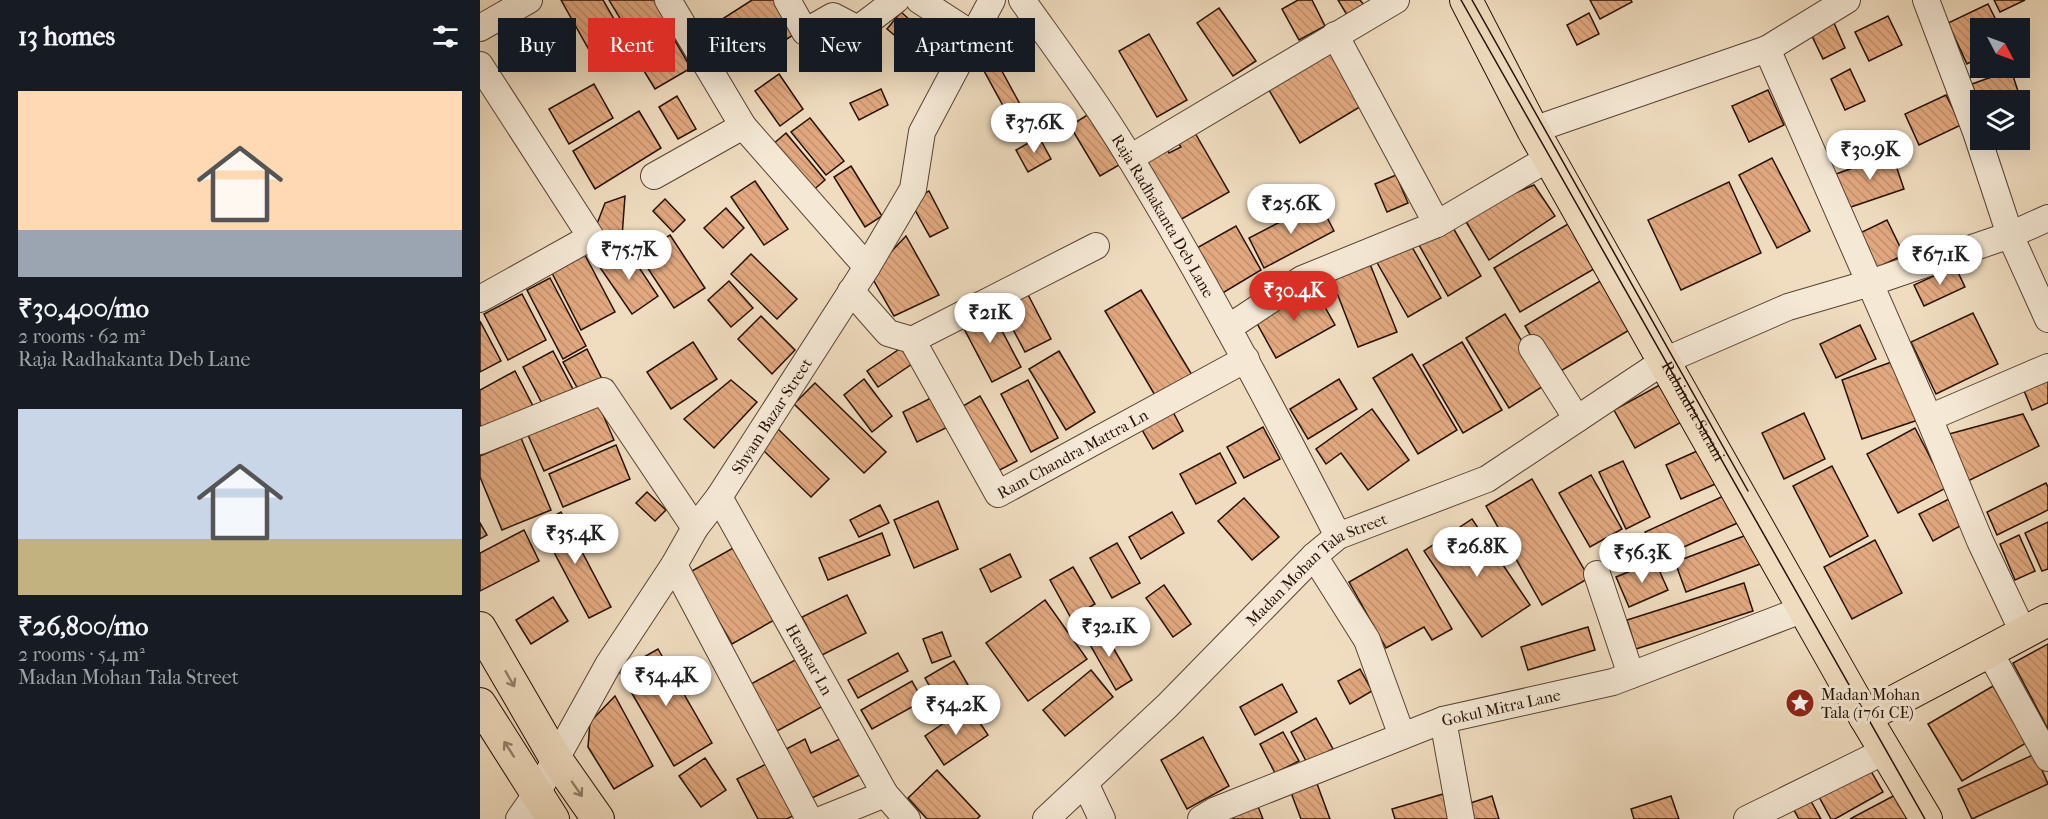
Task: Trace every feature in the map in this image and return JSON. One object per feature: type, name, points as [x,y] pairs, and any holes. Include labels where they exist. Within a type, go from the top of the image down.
[{"type":"main road","name":"Rabindra Sarani","points":[[1466,0],[1533,130],[1804,609],[1926,819]]},
{"type":"main road","points":[[1866,717],[2036,626]]},
{"type":"main road","points":[[480,628],[556,759],[598,819]]},
{"type":"main road","points":[[480,704],[545,806]]},
{"type":"street","points":[[480,28],[529,0]]},
{"type":"street","points":[[668,0],[743,126],[867,267]]},
{"type":"street","points":[[786,0],[805,32],[833,15],[858,29],[897,0]]},
{"type":"street","points":[[919,0],[948,18]]},
{"type":"street","name":"Shyam Bazar Street","points":[[982,18],[992,0]]},
{"type":"street","name":"Raja Radhakanta Deb Lane","points":[[1022,0],[1075,73],[1130,158],[1246,359],[1338,536]]},
{"type":"street","points":[[1130,158],[1396,0]]},
{"type":"street","points":[[1533,130],[1767,50],[1847,0]]},
{"type":"street","points":[[1926,0],[1976,132],[2010,235],[2048,319]]},
{"type":"street","points":[[1335,35],[1437,224]]},
{"type":"street","points":[[1767,50],[1929,418],[1980,541],[2036,626]]},
{"type":"street","points":[[480,65],[591,237],[480,299]]},
{"type":"street","name":"Shyam Bazar Street","points":[[519,819],[545,806],[556,759],[608,665],[674,565],[695,528],[719,496],[867,267],[913,189],[922,132],[953,72]]},
{"type":"street","points":[[654,176],[743,126]]},
{"type":"street","points":[[1228,328],[1302,279],[1437,224],[1549,158]]},
{"type":"street","name":"Madan Mohan Tala Street","points":[[1046,819],[1167,706],[1314,556],[1338,536],[1487,479],[1664,362],[1788,307],[1870,283],[2010,235],[2048,219]]},
{"type":"street","points":[[851,291],[888,333],[912,340],[1096,246]]},
{"type":"street","name":"Ram Chandra Mattra Ln","points":[[912,340],[998,494],[1246,359]]},
{"type":"street","points":[[1532,348],[1577,419]]},
{"type":"street","points":[[1929,418],[2048,367]]},
{"type":"street","points":[[480,441],[603,391],[695,528]]},
{"type":"street","name":"Hemkar Ln","points":[[719,496],[885,794],[907,819]]},
{"type":"street","points":[[1314,556],[1367,640],[1402,736]]},
{"type":"street","points":[[674,565],[808,819]]},
{"type":"street","points":[[1597,574],[1631,675]]},
{"type":"street","name":"Gokul Mitra Lane","points":[[1201,819],[1216,810],[1443,720],[1613,682],[1804,609]]},
{"type":"street","points":[[1989,651],[2048,758]]},
{"type":"street","points":[[1443,720],[1461,819]]},
{"type":"street","points":[[1747,819],[1885,751]]},
{"type":"street","points":[[1085,783],[1102,819]]},
{"type":"street","points":[[823,819],[885,794]]},
{"type":"building","points":[[561,0],[603,0],[613,18],[588,18],[588,48],[576,27],[576,18],[571,18]]},
{"type":"building","points":[[609,0],[660,0],[670,18],[620,18]]},
{"type":"building","points":[[752,0],[777,0],[798,32],[787,39],[787,18],[724,18]]},
{"type":"building","points":[[1298,0],[1312,0],[1325,26],[1299,40],[1282,9]]},
{"type":"building","points":[[1338,0],[1360,0],[1364,5],[1347,15]]},
{"type":"building","points":[[1590,0],[1631,0],[1632,2],[1600,19]]},
{"type":"building","points":[[1994,0],[2025,0],[2000,12]]},
{"type":"building","points":[[1988,4],[1995,18],[1970,18],[1970,62],[1967,64],[1948,23]]},
{"type":"building","points":[[1219,8],[1256,61],[1233,76],[1197,23]]},
{"type":"building","points":[[901,12],[908,18],[896,18]]},
{"type":"building","points":[[1589,13],[1599,34],[1577,45],[1567,25]]},
{"type":"building","points":[[1888,16],[1902,45],[1869,61],[1855,32]]},
{"type":"building","points":[[894,20],[894,35],[887,29]]},
{"type":"building","points":[[1834,23],[1845,48],[1823,59],[1811,34]]},
{"type":"building","points":[[1149,34],[1187,100],[1157,117],[1119,51]]},
{"type":"building","points":[[675,41],[687,61],[687,70],[655,89],[645,72],[675,72]]},
{"type":"building","points":[[1329,47],[1363,105],[1300,143],[1266,85]]},
{"type":"building","points":[[1850,69],[1865,101],[1845,110],[1831,79]]},
{"type":"building","points":[[985,72],[1002,72],[1033,128],[1019,135]]},
{"type":"building","points":[[779,74],[803,109],[780,126],[755,91]]},
{"type":"building","points":[[1989,78],[2014,78],[2018,90],[1974,90],[1972,84]]},
{"type":"building","points":[[594,84],[613,118],[569,144],[549,109]]},
{"type":"building","points":[[881,89],[888,105],[859,120],[850,103]]},
{"type":"building","points":[[1768,90],[1784,125],[1749,142],[1732,106]]},
{"type":"building","points":[[1946,95],[1961,125],[1919,145],[1905,114]]},
{"type":"building","points":[[677,96],[696,129],[678,139],[659,107]]},
{"type":"building","points":[[1095,110],[1126,161],[1100,176],[1070,126]]},
{"type":"building","points":[[639,111],[661,148],[595,189],[573,151]]},
{"type":"building","points":[[810,118],[844,161],[826,175],[791,132]]},
{"type":"building","points":[[1191,126],[1229,192],[1180,220],[1142,154],[1163,142],[1169,153],[1181,147],[1174,136]]},
{"type":"building","points":[[786,133],[825,180],[810,193],[772,145]]},
{"type":"building","points":[[1039,137],[1051,159],[1028,172],[1016,150]]},
{"type":"building","points":[[1892,154],[1904,189],[1848,208],[1836,174]]},
{"type":"building","points":[[1772,158],[1810,231],[1777,248],[1739,175]]},
{"type":"building","points":[[851,166],[882,216],[865,227],[834,177]]},
{"type":"building","points":[[1396,175],[1408,203],[1387,212],[1375,184]]},
{"type":"building","points":[[755,181],[788,229],[764,245],[731,197]]},
{"type":"building","points":[[1729,182],[1761,253],[1681,290],[1648,220]]},
{"type":"building","points":[[1534,185],[1555,216],[1489,260],[1462,215]]},
{"type":"building","points":[[929,191],[948,228],[930,237],[910,201]]},
{"type":"building","points":[[625,196],[622,237],[595,229],[605,203]]},
{"type":"building","points":[[665,199],[685,220],[673,232],[653,211]]},
{"type":"building","points":[[1319,202],[1334,231],[1264,268],[1249,238]]},
{"type":"building","points":[[726,208],[744,228],[723,248],[704,228]]},
{"type":"building","points":[[1887,220],[1904,255],[1876,268],[1860,233]]},
{"type":"building","points":[[1573,221],[1599,266],[1520,312],[1494,268]]},
{"type":"building","points":[[1236,226],[1261,270],[1221,294],[1195,249]]},
{"type":"building","points":[[1452,226],[1481,276],[1448,296],[1419,245]]},
{"type":"building","points":[[670,235],[705,288],[674,308],[639,255]]},
{"type":"building","points":[[906,236],[939,295],[894,316],[870,274]]},
{"type":"building","points":[[1408,240],[1441,298],[1408,317],[1375,259]]},
{"type":"building","points":[[626,248],[658,296],[632,314],[599,266]]},
{"type":"building","points":[[751,254],[797,299],[777,319],[731,274]]},
{"type":"building","points":[[585,255],[615,312],[581,330],[552,273]]},
{"type":"building","points":[[1368,259],[1397,332],[1358,347],[1330,275]]},
{"type":"building","points":[[1955,266],[1965,287],[1924,306],[1914,285]]},
{"type":"building","points":[[1607,277],[1636,326],[1554,375],[1525,326]]},
{"type":"building","points":[[550,278],[586,346],[563,359],[527,290]]},
{"type":"building","points":[[729,281],[753,308],[731,327],[708,300]]},
{"type":"building","points":[[1313,286],[1335,325],[1276,358],[1254,318]]},
{"type":"building","points":[[1024,287],[1051,339],[1025,352],[998,301]]},
{"type":"building","points":[[1141,290],[1192,375],[1156,397],[1105,311]]},
{"type":"building","points":[[522,294],[546,340],[508,360],[484,314]]},
{"type":"building","points":[[989,306],[1021,367],[992,382],[960,321]]},
{"type":"building","points":[[1973,313],[1998,364],[1936,394],[1911,342]]},
{"type":"building","points":[[1505,314],[1548,383],[1509,408],[1466,338]]},
{"type":"building","points":[[761,316],[795,350],[772,374],[738,339]]},
{"type":"building","points":[[480,321],[501,361],[480,372]]},
{"type":"building","points":[[1860,325],[1876,359],[1836,378],[1820,344]]},
{"type":"building","points":[[693,342],[717,379],[671,409],[647,372]]},
{"type":"building","points":[[1462,342],[1502,410],[1463,433],[1423,365]]},
{"type":"building","points":[[901,348],[912,364],[878,387],[867,371]]},
{"type":"building","points":[[587,349],[602,379],[579,391],[563,362]]},
{"type":"building","points":[[553,351],[575,393],[545,409],[523,367]]},
{"type":"building","points":[[1059,351],[1095,412],[1066,430],[1029,369]]},
{"type":"building","points":[[1412,354],[1457,430],[1418,454],[1373,378]]},
{"type":"building","points":[[1897,360],[1918,420],[1862,439],[1842,380]]},
{"type":"building","points":[[515,371],[534,408],[485,435],[480,425],[480,390]]},
{"type":"building","points":[[2048,376],[2048,403],[2032,410],[2022,386]]},
{"type":"building","points":[[864,379],[892,416],[872,432],[844,395]]},
{"type":"building","points":[[1339,379],[1357,409],[1308,439],[1290,409]]},
{"type":"building","points":[[731,380],[757,402],[714,448],[684,419]]},
{"type":"building","points":[[1028,380],[1058,438],[1031,452],[1001,394]]},
{"type":"building","points":[[1667,381],[1687,419],[1635,448],[1614,410]]},
{"type":"building","points":[[815,383],[886,452],[864,473],[794,404]]},
{"type":"building","points":[[939,394],[954,424],[917,442],[903,412]]},
{"type":"building","points":[[980,396],[1017,461],[994,473],[958,409]]},
{"type":"building","points":[[598,403],[614,440],[544,471],[527,433]]},
{"type":"building","points":[[1372,409],[1409,460],[1368,490],[1341,453],[1326,464],[1316,449]]},
{"type":"building","points":[[1172,410],[1183,431],[1153,449],[1141,428]]},
{"type":"building","points":[[1804,413],[1825,459],[1784,479],[1762,433]]},
{"type":"building","points":[[2023,414],[2039,446],[1966,482],[1949,434]]},
{"type":"building","points":[[1263,427],[1280,459],[1244,478],[1227,447]]},
{"type":"building","points":[[777,428],[829,479],[811,497],[760,447]]},
{"type":"building","points":[[1915,428],[1946,488],[1898,513],[1867,454]]},
{"type":"building","points":[[521,438],[551,510],[502,530],[480,477],[480,456]]},
{"type":"building","points":[[616,445],[630,479],[563,507],[549,474]]},
{"type":"building","points":[[1706,447],[1720,482],[1681,499],[1666,465]]},
{"type":"building","points":[[1220,453],[1236,483],[1196,504],[1180,474]]},
{"type":"building","points":[[1623,461],[1650,517],[1626,529],[1599,472]]},
{"type":"building","points":[[1832,466],[1868,536],[1830,557],[1793,486]]},
{"type":"building","points":[[1591,475],[1622,529],[1590,547],[1559,493]]},
{"type":"building","points":[[1532,479],[1589,578],[1542,605],[1486,506]]},
{"type":"building","points":[[2046,483],[2048,510],[1997,535],[1987,512]]},
{"type":"building","points":[[647,492],[666,510],[655,521],[636,503]]},
{"type":"building","points":[[1730,493],[1742,521],[1657,559],[1645,532]]},
{"type":"building","points":[[1244,498],[1279,537],[1252,560],[1218,521]]},
{"type":"building","points":[[1949,499],[1962,525],[1933,541],[1919,514]]},
{"type":"building","points":[[938,501],[958,549],[914,568],[894,520]]},
{"type":"building","points":[[880,505],[889,523],[859,537],[850,520]]},
{"type":"building","points":[[561,512],[611,607],[589,618],[539,524]]},
{"type":"building","points":[[1172,512],[1184,533],[1141,559],[1129,537]]},
{"type":"building","points":[[1472,519],[1530,605],[1482,637],[1424,551]]},
{"type":"building","points":[[2048,522],[2048,569],[2042,571],[2025,533]]},
{"type":"building","points":[[480,523],[487,535],[480,539]]},
{"type":"building","points":[[524,530],[539,561],[480,591],[480,553]]},
{"type":"building","points":[[882,533],[890,555],[828,580],[819,558]]},
{"type":"building","points":[[1752,533],[1763,563],[1686,592],[1675,562]]},
{"type":"building","points":[[2019,535],[2035,571],[2015,580],[2000,544]]},
{"type":"building","points":[[1875,540],[1902,593],[1852,619],[1824,567]]},
{"type":"building","points":[[1117,543],[1140,583],[1112,598],[1090,558]]},
{"type":"building","points":[[735,547],[776,619],[732,644],[690,572]]},
{"type":"building","points":[[1407,549],[1452,629],[1432,640],[1424,627],[1386,648],[1349,582]]},
{"type":"building","points":[[1010,554],[1021,577],[991,592],[980,569]]},
{"type":"building","points":[[1655,561],[1668,590],[1629,607],[1616,577]]},
{"type":"building","points":[[1073,567],[1095,604],[1071,618],[1050,580]]},
{"type":"building","points":[[1744,583],[1753,611],[1636,649],[1627,620]]},
{"type":"building","points":[[1164,585],[1191,624],[1173,637],[1146,598]]},
{"type":"building","points":[[847,595],[866,633],[822,655],[802,617]]},
{"type":"building","points":[[553,597],[568,621],[531,644],[516,620]]},
{"type":"building","points":[[1045,600],[1087,659],[1028,701],[986,643]]},
{"type":"building","points":[[1101,627],[1132,680],[1116,690],[1085,636]]},
{"type":"building","points":[[1588,627],[1595,650],[1528,670],[1521,647]]},
{"type":"building","points":[[942,632],[951,656],[932,663],[923,639]]},
{"type":"building","points":[[2048,644],[2048,729],[2013,663]]},
{"type":"building","points":[[658,649],[712,743],[674,766],[619,671]]},
{"type":"building","points":[[898,653],[908,671],[858,698],[848,680]]},
{"type":"building","points":[[797,659],[823,706],[777,731],[751,684]]},
{"type":"building","points":[[954,661],[971,690],[941,707],[925,678]]},
{"type":"building","points":[[1360,669],[1372,691],[1350,704],[1338,681]]},
{"type":"building","points":[[1091,670],[1113,697],[1065,736],[1043,710]]},
{"type":"building","points":[[912,681],[923,701],[872,729],[861,710]]},
{"type":"building","points":[[1282,684],[1297,712],[1255,735],[1240,707]]},
{"type":"building","points":[[1993,686],[2026,743],[1962,781],[1928,724]]},
{"type":"building","points":[[615,696],[653,766],[614,789],[588,747],[590,722]]},
{"type":"building","points":[[969,706],[988,735],[944,765],[925,736]]},
{"type":"building","points":[[1316,718],[1333,749],[1307,763],[1291,732]]},
{"type":"building","points":[[1283,732],[1299,761],[1275,773],[1260,744]]},
{"type":"building","points":[[848,735],[866,772],[810,799],[786,749],[805,739],[811,753]]},
{"type":"building","points":[[1203,737],[1229,786],[1187,809],[1161,760]]},
{"type":"building","points":[[2035,754],[2048,784],[1972,819],[1958,789]]},
{"type":"building","points":[[705,758],[726,790],[701,807],[679,776]]},
{"type":"building","points":[[772,761],[800,812],[787,819],[758,819],[737,779]]},
{"type":"building","points":[[1868,766],[1883,792],[1835,819],[1831,819],[1818,795]]},
{"type":"building","points":[[937,770],[980,816],[977,819],[927,819],[908,798]]},
{"type":"building","points":[[1316,781],[1330,819],[1301,819],[1290,790]]},
{"type":"building","points":[[1443,794],[1450,819],[1395,819],[1392,809]]},
{"type":"building","points":[[1897,794],[1910,819],[1850,819]]},
{"type":"building","points":[[1492,796],[1499,819],[1465,819],[1461,806]]},
{"type":"building","points":[[1671,796],[1679,819],[1634,819],[1631,809]]},
{"type":"building","points":[[1808,796],[1821,819],[1799,819],[1791,805]]},
{"type":"building","points":[[1255,799],[1263,819],[1233,819],[1229,809]]},
{"type":"tram line","points":[[1461,0],[1925,819]]},
{"type":"tram line","points":[[1472,0],[1748,491]]},
{"type":"place","name":"Madan Mohan Tala (1761 CE)","points":[[1800,703]]}]
